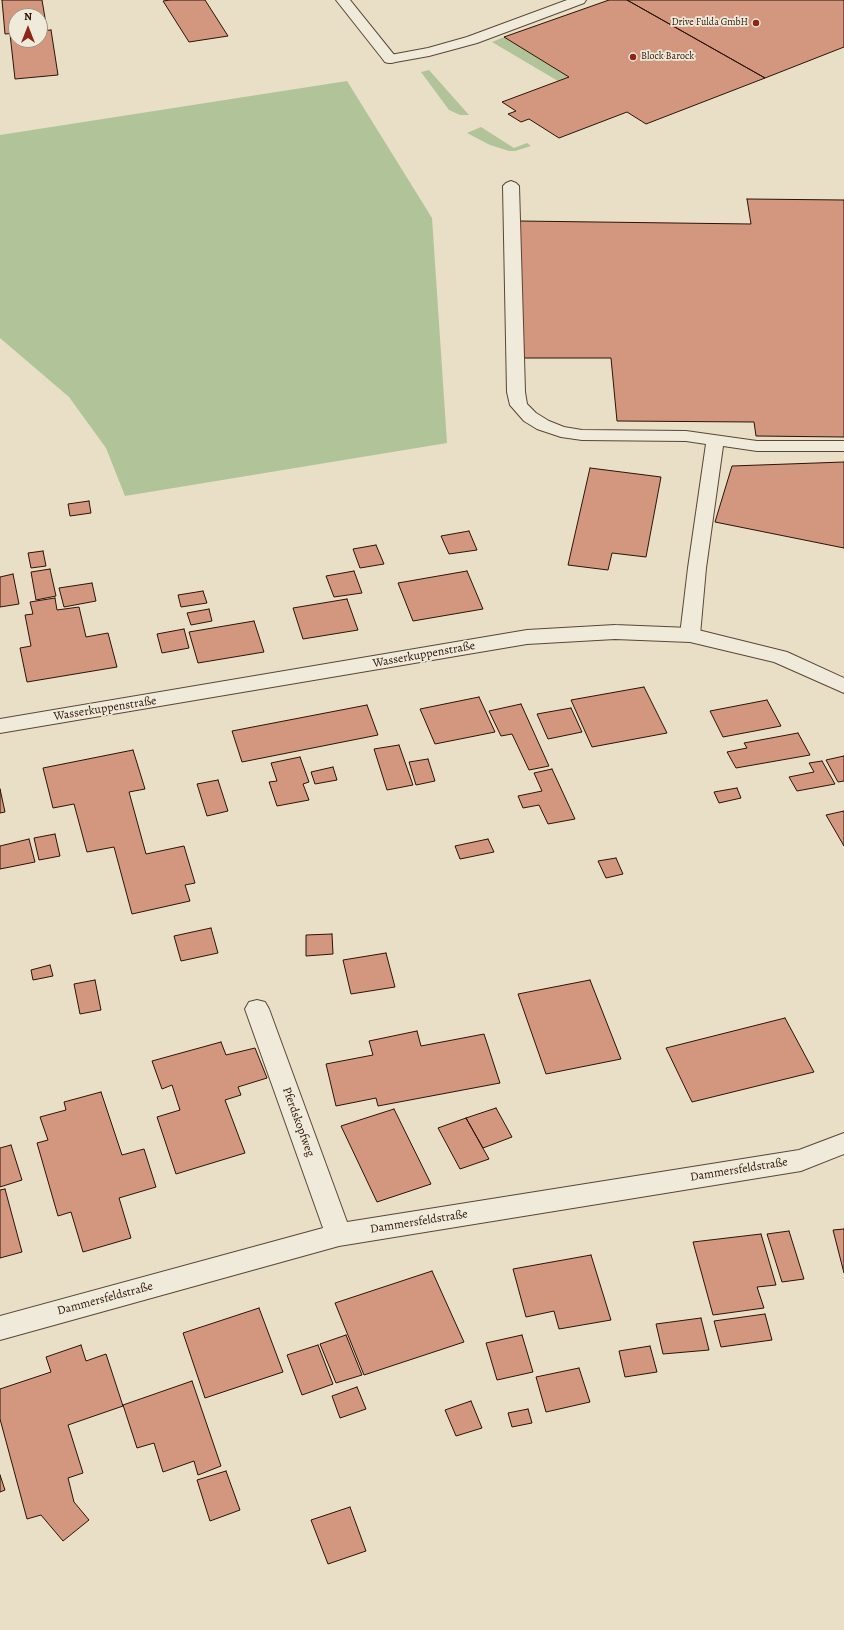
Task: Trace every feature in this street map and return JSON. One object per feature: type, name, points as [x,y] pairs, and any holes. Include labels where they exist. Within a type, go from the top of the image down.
[{"type":"street","points":[[343,0],[390,59]]},
{"type":"street","name":"Wasserkuppenstraße","points":[[0,726],[174,698],[527,637],[615,632],[690,635],[780,657],[844,686]]},
{"type":"street","name":"Pferdskopfweg","points":[[257,1009],[339,1235]]},
{"type":"street","name":"Dammersfeldstraße","points":[[0,1328],[339,1235],[801,1160],[844,1143]]},
{"type":"lane","points":[[390,59],[429,52],[472,40],[579,0]]},
{"type":"lane","points":[[511,186],[516,392],[519,405],[530,417],[543,425],[561,432],[582,435],[686,436],[757,446],[844,446]]},
{"type":"lane","points":[[690,635],[697,568],[715,440]]},
{"type":"green space","points":[[504,37],[569,77],[558,81],[492,42]]},
{"type":"green space","points":[[429,70],[469,115],[460,115],[449,110],[421,72]]},
{"type":"green space","points":[[347,81],[432,218],[447,443],[125,496],[106,448],[69,397],[0,338],[0,135]]},
{"type":"green space","points":[[481,127],[514,148],[527,143],[531,146],[515,151],[509,151],[490,145],[467,133]]},
{"type":"building","points":[[2,0],[42,0],[43,8],[8,8],[8,34],[5,34]]},
{"type":"building","points":[[205,0],[228,36],[189,42],[163,1]]},
{"type":"building","name":"Block Barock","points":[[609,0],[627,0],[765,78],[646,124],[627,112],[559,138],[529,119],[521,122],[508,114],[516,111],[502,102],[569,77],[504,37]]},
{"type":"building","name":"Drive Fulda GmbH","points":[[627,0],[844,0],[844,47],[765,78]]},
{"type":"building","points":[[48,30],[51,30],[58,75],[15,79],[12,48],[48,48]]},
{"type":"building","points":[[747,199],[844,200],[844,437],[756,436],[754,422],[617,421],[611,358],[524,358],[519,221],[751,224]]},
{"type":"building","points":[[844,462],[844,548],[715,522],[732,466]]},
{"type":"building","points":[[590,468],[661,477],[646,557],[612,553],[608,570],[568,565]]},
{"type":"building","points":[[89,501],[91,513],[70,516],[68,504]]},
{"type":"building","points":[[469,531],[477,550],[449,554],[441,536]]},
{"type":"building","points":[[376,545],[384,564],[360,568],[353,549]]},
{"type":"building","points":[[43,551],[46,566],[31,568],[28,553]]},
{"type":"building","points":[[50,569],[56,596],[36,600],[31,572]]},
{"type":"building","points":[[354,571],[362,593],[334,597],[326,576]]},
{"type":"building","points":[[467,571],[483,609],[413,621],[398,583]]},
{"type":"building","points":[[13,574],[19,604],[0,607],[0,577]]},
{"type":"building","points":[[92,583],[96,601],[64,607],[59,588]]},
{"type":"building","points":[[203,591],[207,603],[181,607],[178,595]]},
{"type":"building","points":[[55,598],[57,610],[79,607],[86,637],[108,633],[117,667],[27,682],[20,648],[31,646],[25,615],[33,614],[30,602]]},
{"type":"building","points":[[347,599],[358,630],[303,639],[293,608]]},
{"type":"building","points":[[209,609],[212,621],[191,625],[187,613]]},
{"type":"building","points":[[254,621],[264,652],[198,663],[189,632]]},
{"type":"building","points":[[184,629],[189,648],[162,653],[157,634]]},
{"type":"building","points":[[644,687],[667,733],[592,747],[571,700]]},
{"type":"building","points":[[479,697],[495,732],[435,744],[420,709]]},
{"type":"building","points":[[767,700],[781,726],[723,737],[710,711]]},
{"type":"building","points":[[521,704],[549,766],[529,770],[512,734],[501,736],[489,711]]},
{"type":"building","points":[[367,705],[378,735],[242,762],[232,731]]},
{"type":"building","points":[[571,708],[582,732],[548,739],[537,714]]},
{"type":"building","points":[[798,733],[810,755],[736,768],[727,752],[747,748],[744,743]]},
{"type":"building","points":[[399,745],[413,785],[387,790],[374,749]]},
{"type":"building","points":[[133,750],[145,789],[129,792],[146,854],[184,846],[195,883],[185,885],[190,901],[132,914],[114,847],[87,852],[74,804],[53,808],[43,768]]},
{"type":"building","points":[[844,756],[844,781],[838,782],[826,760]]},
{"type":"building","points":[[300,757],[309,782],[303,784],[309,800],[277,806],[269,782],[277,781],[271,763]]},
{"type":"building","points":[[428,759],[435,781],[416,785],[409,762]]},
{"type":"building","points":[[822,761],[835,784],[797,791],[789,777],[814,772],[809,763]]},
{"type":"building","points":[[333,767],[337,780],[315,784],[311,772]]},
{"type":"building","points":[[552,769],[575,819],[548,824],[539,805],[523,808],[518,796],[542,791],[534,773]]},
{"type":"building","points":[[218,780],[228,811],[207,816],[197,784]]},
{"type":"building","points":[[737,788],[741,798],[719,803],[714,792]]},
{"type":"building","points":[[0,789],[5,812],[0,813]]},
{"type":"building","points":[[844,811],[844,846],[826,815]]},
{"type":"building","points":[[55,834],[60,856],[39,860],[34,838]]},
{"type":"building","points":[[29,839],[35,862],[0,869],[0,846]]},
{"type":"building","points":[[488,839],[494,852],[460,859],[455,846]]},
{"type":"building","points":[[616,858],[623,874],[606,878],[598,861]]},
{"type":"building","points":[[211,928],[218,953],[181,961],[174,936]]},
{"type":"building","points":[[332,934],[333,954],[306,956],[306,935]]},
{"type":"building","points":[[386,953],[395,987],[351,994],[343,960]]},
{"type":"building","points":[[50,965],[53,976],[33,980],[31,970]]},
{"type":"building","points":[[95,980],[101,1010],[80,1014],[74,984]]},
{"type":"building","points":[[590,980],[621,1059],[546,1074],[518,994]]},
{"type":"building","points":[[785,1018],[814,1072],[692,1102],[666,1048]]},
{"type":"building","points":[[417,1031],[421,1046],[484,1034],[500,1083],[378,1106],[376,1098],[336,1106],[326,1064],[373,1055],[369,1041]]},
{"type":"building","points":[[221,1042],[226,1055],[255,1048],[267,1078],[238,1087],[241,1095],[225,1100],[245,1153],[176,1174],[157,1117],[180,1110],[172,1085],[162,1089],[152,1061]]},
{"type":"building","points":[[101,1092],[122,1155],[144,1149],[156,1187],[119,1198],[131,1238],[83,1252],[71,1212],[58,1216],[37,1143],[48,1140],[40,1117],[66,1110],[64,1102]]},
{"type":"building","points":[[496,1108],[512,1137],[483,1148],[466,1118]]},
{"type":"building","points":[[394,1109],[431,1184],[377,1202],[341,1126]]},
{"type":"building","points":[[466,1118],[489,1159],[460,1169],[438,1128]]},
{"type":"building","points":[[11,1145],[22,1180],[0,1187],[0,1148]]},
{"type":"building","points":[[5,1189],[22,1252],[0,1258],[0,1190]]},
{"type":"building","points":[[844,1229],[844,1273],[833,1230]]},
{"type":"building","points":[[789,1231],[804,1279],[782,1282],[767,1234]]},
{"type":"building","points":[[761,1234],[776,1285],[757,1287],[764,1308],[713,1315],[693,1242]]},
{"type":"building","points":[[591,1255],[611,1320],[559,1329],[554,1311],[526,1317],[513,1269]]},
{"type":"building","points":[[432,1271],[464,1342],[364,1375],[335,1303]]},
{"type":"building","points":[[259,1308],[283,1372],[205,1398],[183,1333]]},
{"type":"building","points":[[765,1314],[772,1340],[721,1347],[714,1321]]},
{"type":"building","points":[[701,1318],[709,1350],[663,1354],[656,1324]]},
{"type":"building","points":[[346,1335],[362,1375],[336,1383],[320,1344]]},
{"type":"building","points":[[522,1335],[533,1372],[497,1380],[486,1343]]},
{"type":"building","points":[[81,1345],[86,1361],[106,1354],[123,1406],[68,1425],[83,1473],[68,1478],[74,1502],[89,1520],[63,1541],[41,1515],[27,1519],[0,1419],[0,1389],[51,1372],[46,1357]]},
{"type":"building","points":[[318,1345],[333,1384],[302,1395],[287,1355]]},
{"type":"building","points":[[650,1346],[657,1372],[625,1377],[619,1351]]},
{"type":"building","points":[[579,1368],[590,1402],[546,1412],[536,1377]]},
{"type":"building","points":[[192,1381],[221,1466],[198,1475],[194,1461],[163,1472],[154,1443],[137,1448],[123,1405]]},
{"type":"building","points":[[357,1387],[366,1409],[340,1418],[332,1396]]},
{"type":"building","points":[[471,1401],[482,1428],[456,1436],[445,1410]]},
{"type":"building","points":[[528,1409],[532,1423],[512,1427],[508,1413]]},
{"type":"building","points":[[226,1471],[240,1510],[210,1521],[197,1480]]},
{"type":"building","points":[[0,1475],[5,1490],[0,1492]]},
{"type":"building","points":[[350,1507],[366,1551],[328,1564],[311,1520]]},
{"type":"place","name":"Drive Fulda GmbH","points":[[756,23]]},
{"type":"place","name":"Block Barock","points":[[633,57]]}]
